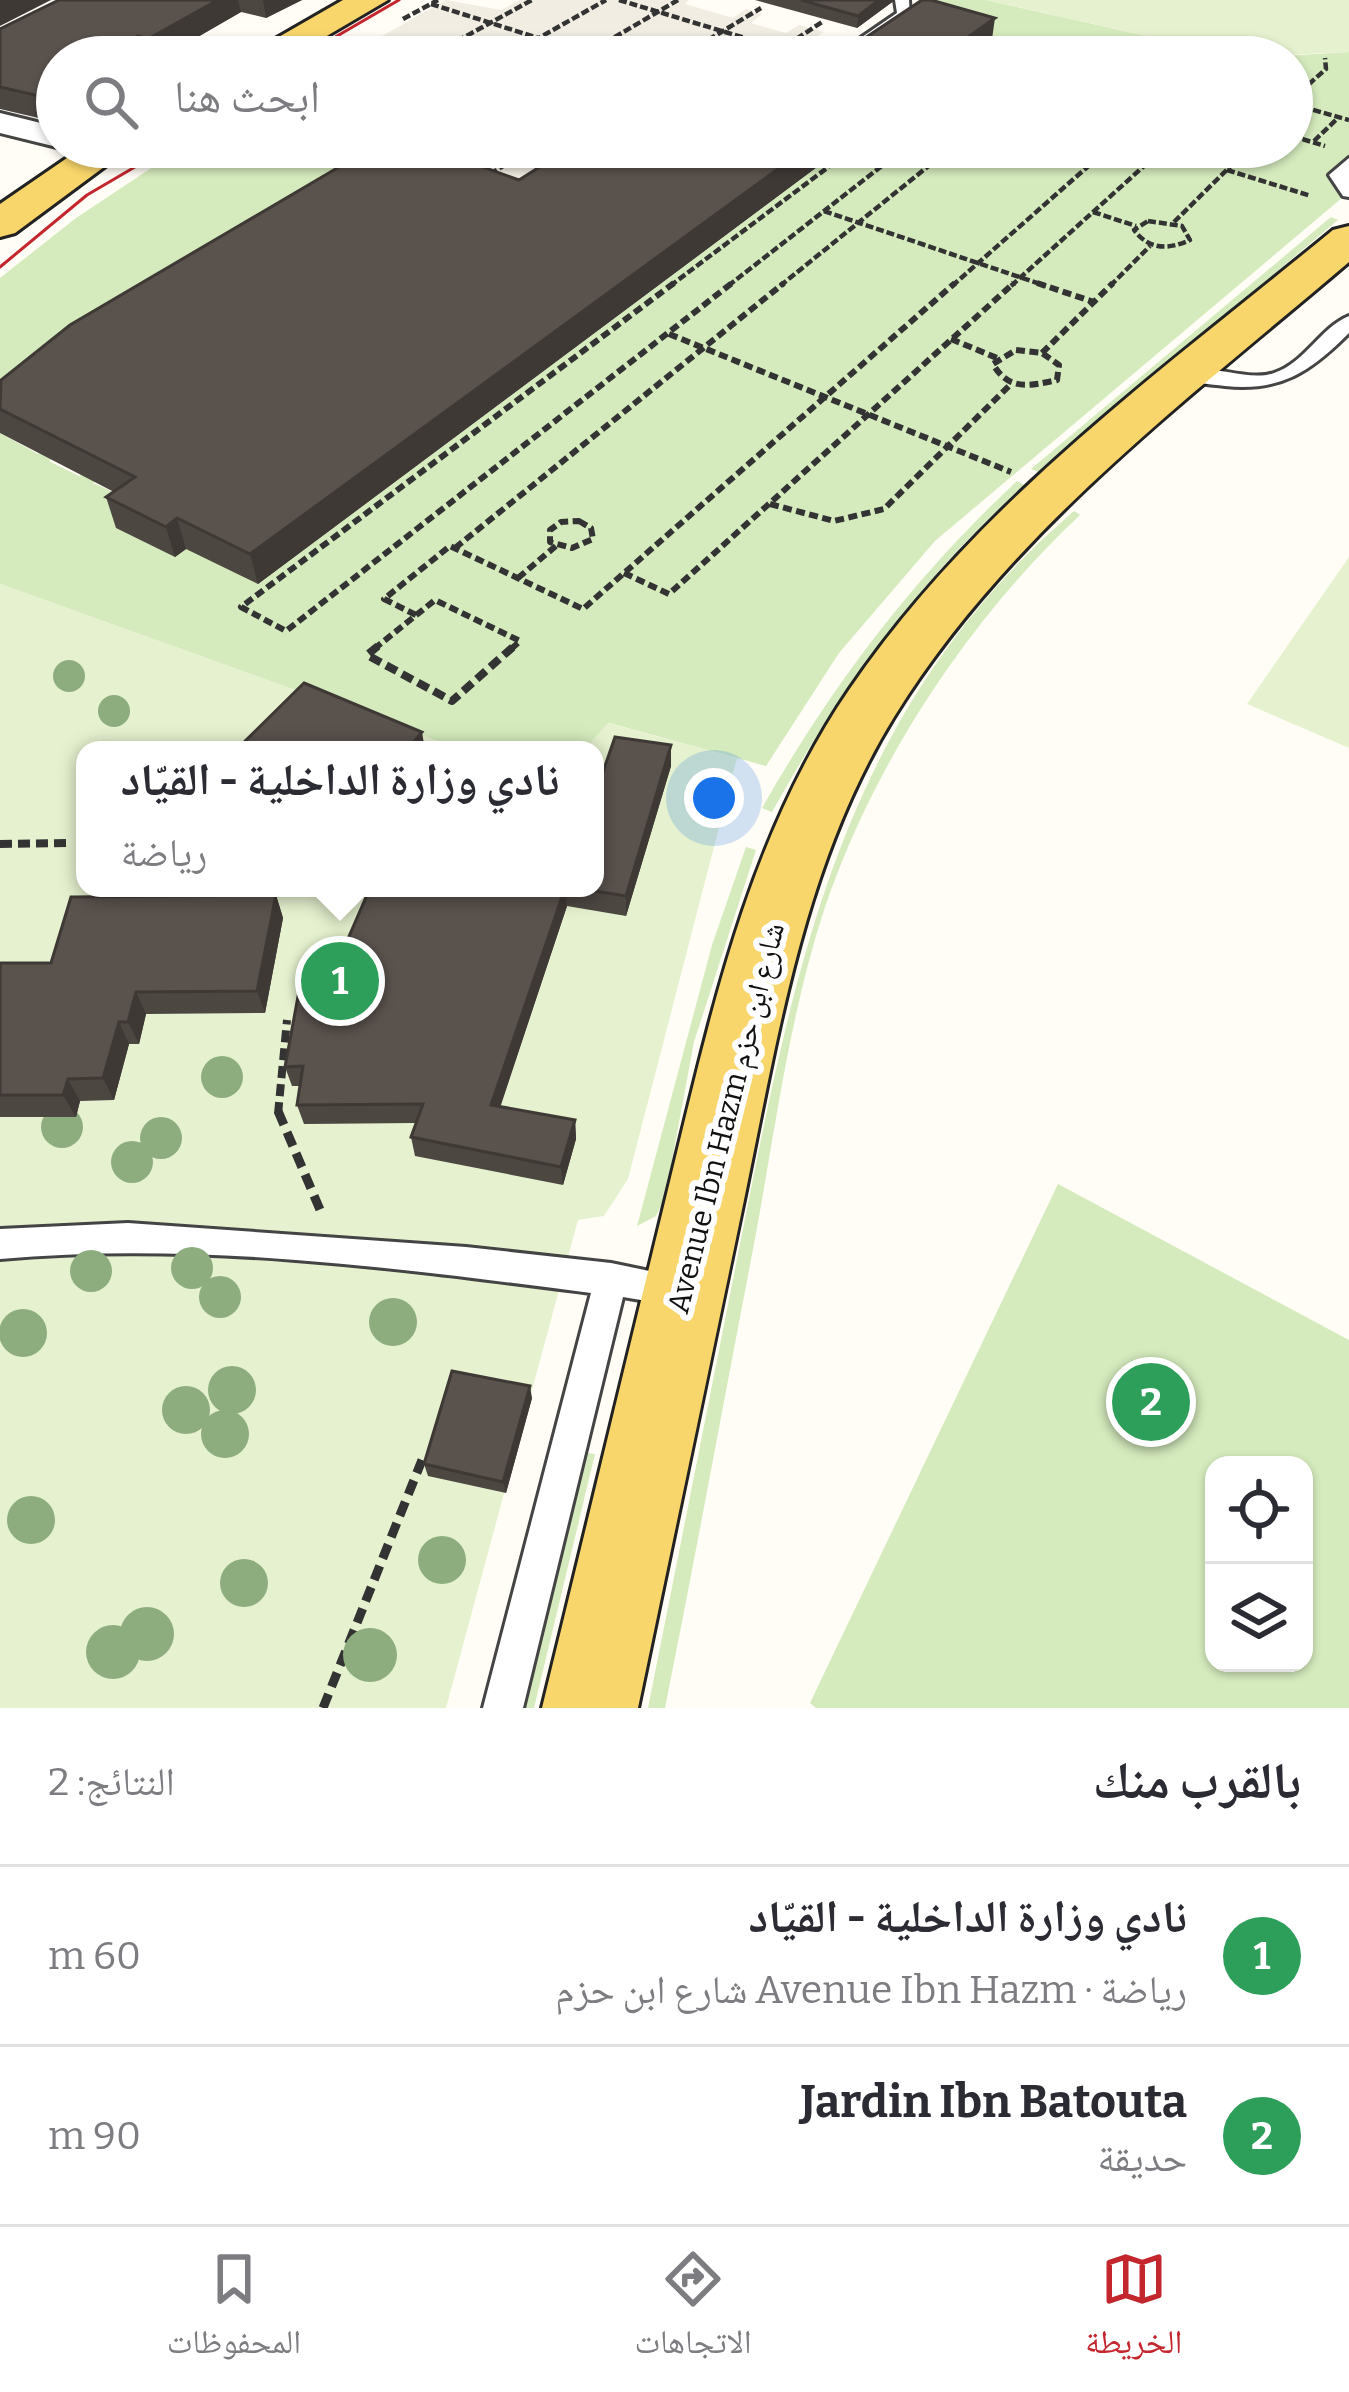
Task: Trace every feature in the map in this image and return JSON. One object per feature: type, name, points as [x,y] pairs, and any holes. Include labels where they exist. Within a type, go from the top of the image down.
[{"type":"main road","points":[[302,36],[370,0]]},
{"type":"main road","points":[[0,224],[78,168]]},
{"type":"main road","name":"Avenue Ibn Hazm شارع ابن حزم","points":[[590,1708],[757,970],[790,865],[825,786],[916,641],[953,597],[1056,491],[1191,375],[1341,224]]},
{"type":"street","points":[[0,123],[36,131]]},
{"type":"lane","points":[[874,36],[905,15],[902,0]]},
{"type":"lane","points":[[1341,224],[1338,176],[1349,163]]},
{"type":"lane","points":[[1191,375],[1250,383],[1281,380],[1303,369],[1349,322]]},
{"type":"lane","points":[[0,1244],[97,1237],[196,1239],[610,1279],[684,1292]]},
{"type":"lane","points":[[502,1708],[610,1279]]},
{"type":"path","points":[[466,36],[532,0]]},
{"type":"path","points":[[542,36],[606,0]]},
{"type":"path","points":[[619,0],[739,36]]},
{"type":"path","points":[[617,36],[678,0]]},
{"type":"path","points":[[431,4],[532,36]]},
{"type":"path","points":[[715,36],[761,8]]},
{"type":"path","points":[[801,36],[822,22]]},
{"type":"path","points":[[1313,80],[1326,69],[1325,58]]},
{"type":"path","points":[[1313,109],[1349,120]]},
{"type":"path","points":[[1313,142],[1339,117]]},
{"type":"path","points":[[501,168],[488,176],[505,182]]},
{"type":"path","points":[[827,168],[241,607],[286,632],[879,168]]},
{"type":"path","points":[[455,548],[926,168]]},
{"type":"path","points":[[416,615],[384,599],[450,546],[583,609],[1086,168]]},
{"type":"path","points":[[624,573],[669,594],[1142,168]]},
{"type":"path","points":[[1174,223],[1229,168]]},
{"type":"path","points":[[1232,168],[1341,224]]},
{"type":"path","points":[[824,211],[1094,302]]},
{"type":"path","points":[[1093,212],[1136,226],[1148,221],[1174,223],[1191,236],[1186,244],[1150,246],[1138,239],[1136,226]]},
{"type":"path","points":[[1042,353],[1150,246]]},
{"type":"path","points":[[668,333],[1017,474]]},
{"type":"path","points":[[951,339],[997,358],[1016,350],[1042,353],[1059,365],[1057,380],[1037,387],[1011,384],[995,372],[997,358]]},
{"type":"path","points":[[770,503],[816,519],[869,516],[894,500],[1011,384]]},
{"type":"path","points":[[518,578],[556,545],[580,548],[592,539],[592,528],[579,521],[561,522],[550,530],[550,542],[556,545]]},
{"type":"path","points":[[435,599],[520,641],[452,701],[367,655],[416,615],[435,599]]},
{"type":"path","points":[[0,844],[71,843]]},
{"type":"path","points":[[286,1020],[277,1120],[340,1251]]},
{"type":"path","points":[[323,1708],[422,1460]]},
{"type":"green space","points":[[922,0],[986,0],[1147,36],[951,36]]},
{"type":"green space","points":[[986,0],[1349,0],[1349,52],[1313,54],[1313,36],[1147,36]]},
{"type":"green space","points":[[1349,52],[1349,192],[935,541],[839,653],[766,766],[609,723],[592,741],[437,741],[0,584],[0,433],[38,454],[53,444],[65,450],[49,461],[79,476],[96,465],[108,471],[93,483],[207,534],[258,584],[816,168],[1313,168],[1313,54]]},
{"type":"green space","points":[[151,168],[349,168],[0,429],[0,278],[76,218]]},
{"type":"green space","points":[[1331,217],[1338,220],[1039,472],[1031,469]]},
{"type":"green space","points":[[1017,481],[1024,485],[950,559],[884,638],[772,812],[762,808],[877,635],[943,556]]},
{"type":"green space","points":[[1074,511],[1080,515],[1000,600],[929,696],[870,799],[825,907],[792,1032],[665,1708],[648,1708],[759,1148],[807,946],[839,851],[879,759],[930,672],[994,589]]},
{"type":"green space","points":[[1349,557],[1349,748],[1247,704]]},
{"type":"green space","points":[[0,584],[437,741],[76,741],[76,897],[604,897],[604,741],[592,741],[608,723],[737,758],[628,1179],[604,1216],[578,1220],[446,1708],[0,1708]]},
{"type":"green space","points":[[746,847],[756,850],[694,1042],[665,1198],[656,1216],[637,1226],[712,945]]},
{"type":"green space","points":[[1058,1184],[1349,1340],[1349,1708],[816,1708],[810,1703]]},
{"type":"green space","points":[[580,1452],[595,1454],[534,1708],[517,1708]]},
{"type":"shaded area","points":[[446,0],[501,10],[520,0],[689,0],[685,4],[733,18],[746,9],[762,14],[751,23],[786,33],[799,25],[824,32],[818,36],[382,36]]},
{"type":"shaded area","points":[[441,168],[548,168],[564,174],[584,168],[536,199]]},
{"type":"building","points":[[59,0],[218,0],[153,36],[36,36],[36,95],[0,87],[0,29]]},
{"type":"building","points":[[801,0],[879,0],[858,16]]},
{"type":"building","points":[[922,0],[995,18],[970,36],[868,36]]},
{"type":"building","points":[[337,168],[486,168],[519,180],[538,168],[779,168],[250,554],[177,518],[166,527],[106,497],[135,477],[0,409],[1,380],[70,325]]},
{"type":"building","points":[[304,683],[422,732],[414,741],[245,741]]},
{"type":"building","points":[[615,737],[671,745],[626,896],[604,892],[604,769]]},
{"type":"building","points":[[71,897],[276,897],[257,991],[136,992],[128,1022],[119,1022],[103,1078],[68,1079],[63,1095],[0,1095],[0,963],[51,963]]},
{"type":"building","points":[[366,897],[562,897],[491,1105],[575,1120],[561,1167],[411,1137],[423,1104],[297,1105],[303,1066],[285,1067],[304,964],[337,964]]},
{"type":"building","points":[[452,1371],[530,1386],[503,1482],[424,1464]]},
{"type":"tram line","points":[[337,36],[399,0]]},
{"type":"tram line","points":[[0,267],[87,195],[133,168]]},
{"type":"place","name":"نادي وزارة الداخلية - القيّاد","points":[[340,981]]},
{"type":"place","name":"Jardin Ibn Batouta","points":[[1151,1402]]}]
